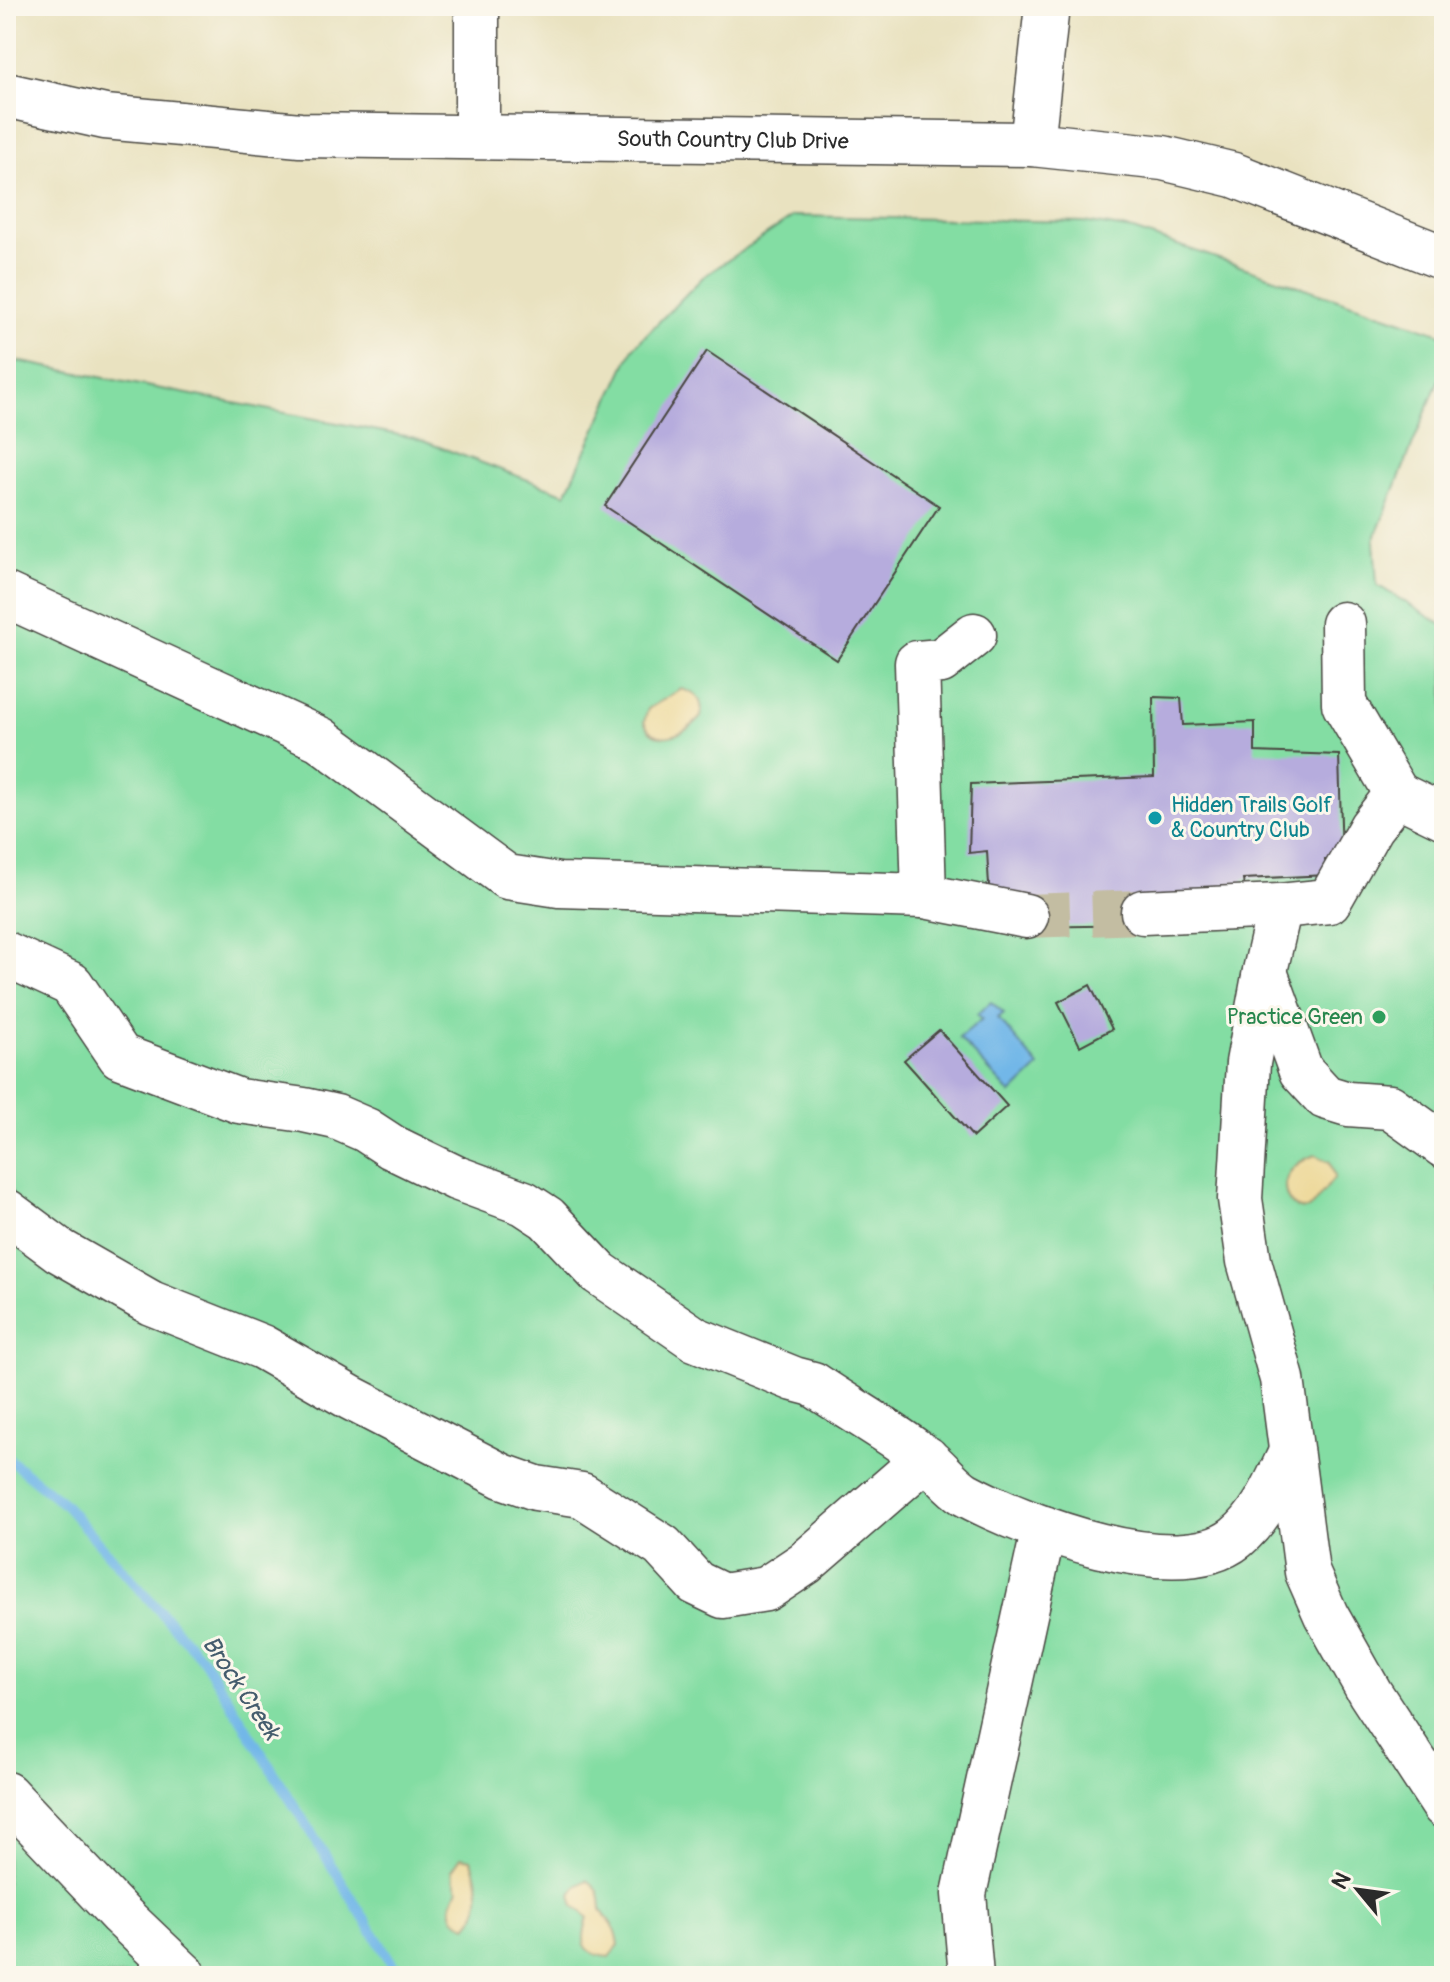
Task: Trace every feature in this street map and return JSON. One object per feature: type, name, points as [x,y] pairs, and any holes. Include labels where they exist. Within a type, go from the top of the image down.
[{"type":"street","points":[[477,6],[477,135]]},
{"type":"street","points":[[1032,144],[1047,6]]},
{"type":"street","name":"South Country Club Drive","points":[[6,95],[105,117],[300,135],[1032,144],[1163,158],[1234,175],[1444,258]]},
{"type":"street","points":[[6,595],[320,739],[507,877],[559,885],[924,896],[1026,916]]},
{"type":"street","points":[[1343,624],[1344,704],[1397,794],[1444,817]]},
{"type":"street","points":[[924,896],[917,663],[941,661],[974,635]]},
{"type":"street","points":[[1143,912],[1329,901],[1371,827],[1397,794]]},
{"type":"street","points":[[1280,906],[1248,1063],[1240,1199],[1249,1261],[1282,1379],[1307,1572],[1326,1615],[1370,1693],[1444,1806]]},
{"type":"street","points":[[6,954],[71,984],[120,1056],[239,1101],[336,1117],[456,1178],[524,1203],[547,1218],[599,1273],[695,1339],[813,1384],[926,1458],[963,1493],[1044,1528],[1119,1550],[1171,1557],[1207,1553],[1235,1539],[1261,1512],[1291,1452]]},
{"type":"street","points":[[1265,971],[1301,1071],[1325,1097],[1348,1104],[1390,1107],[1444,1146]]},
{"type":"street","points":[[6,1211],[60,1251],[151,1303],[262,1347],[351,1398],[502,1476],[536,1488],[582,1495],[662,1546],[696,1583],[723,1596],[766,1589],[805,1563],[926,1458]]},
{"type":"street","points":[[971,1976],[964,1894],[1044,1528]]},
{"type":"street","points":[[6,1794],[120,1914],[185,1976]]},
{"type":"path","points":[[6,1423],[12,1417]]},
{"type":"green space","name":"Hidden Trails Golf & Country Club","points":[[794,216],[1084,222],[1133,230],[1444,335],[1444,367],[1374,540],[1377,585],[1444,626],[1444,1976],[6,1976],[6,359],[415,438],[566,494],[633,348],[703,277]]},
{"type":"sand","points":[[681,689],[698,698],[701,717],[680,733],[664,737],[656,735],[644,722],[648,709]]},
{"type":"sand","points":[[1315,1155],[1330,1162],[1335,1177],[1312,1206],[1304,1209],[1296,1207],[1290,1202],[1285,1183],[1299,1163]]},
{"type":"sand","points":[[1444,1270],[1444,1307],[1434,1297],[1433,1291]]},
{"type":"sand","points":[[461,1857],[471,1859],[479,1894],[473,1919],[467,1926],[454,1918],[452,1911],[458,1890],[452,1870]]},
{"type":"sand","points":[[587,1880],[597,1889],[601,1909],[616,1932],[619,1945],[609,1957],[588,1949],[584,1933],[588,1917],[574,1906],[571,1895],[577,1886]]},
{"type":"water","points":[[991,1002],[1004,1013],[998,1018],[1039,1067],[1011,1094],[959,1038],[982,1019],[977,1014]]},
{"type":"building","points":[[707,351],[939,506],[837,660],[605,506]]},
{"type":"building","name":"Hidden Trails Golf & Country Club","points":[[1153,697],[1181,698],[1183,725],[1255,722],[1255,752],[1339,755],[1342,860],[1325,860],[1327,875],[1243,879],[1245,898],[1143,925],[1027,927],[990,903],[987,851],[969,853],[971,784],[1154,777]]},
{"type":"building","points":[[1090,985],[1112,1029],[1080,1046],[1058,1002]]},
{"type":"building","points":[[939,1030],[1007,1106],[973,1137],[904,1060]]},
{"type":"waterway","name":"Brock Creek","points":[[6,1457],[64,1504],[205,1662],[400,1976]]},
{"type":"tunnel","points":[[1026,916],[1143,912]]},
{"type":"place","name":"Hidden Trails Golf & Country Club","points":[[1155,818]]},
{"type":"place","name":"Practice Green","points":[[1379,1017]]}]
